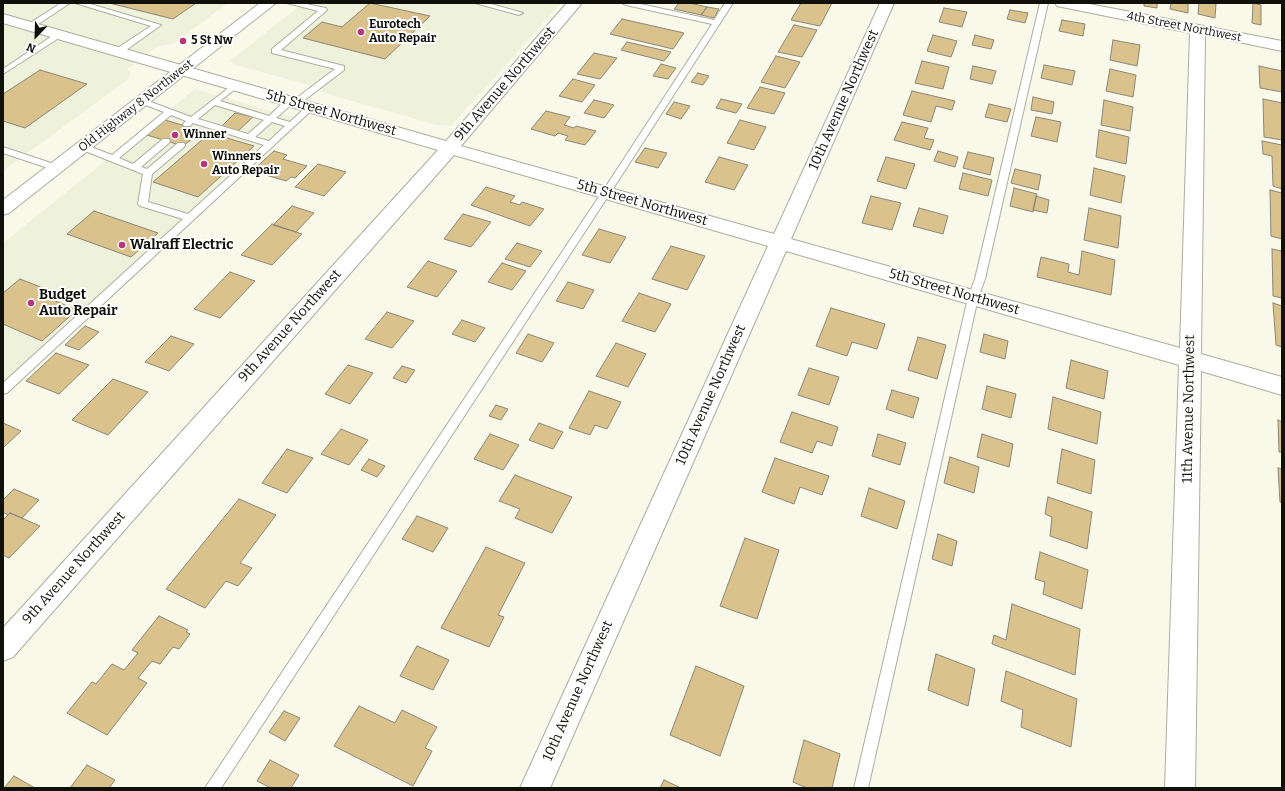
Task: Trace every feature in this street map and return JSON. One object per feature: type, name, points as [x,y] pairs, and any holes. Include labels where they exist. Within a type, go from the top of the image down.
[{"type":"street","name":"Old Highway 8 Northwest","points":[[3,209],[269,3]]},
{"type":"street","name":"9th Avenue Northwest","points":[[3,648],[450,148],[575,3]]},
{"type":"street","name":"10th Avenue Northwest","points":[[535,788],[888,3]]},
{"type":"street","name":"4th Street Northwest","points":[[1062,3],[1282,46]]},
{"type":"street","name":"5th Street Northwest","points":[[3,18],[183,69],[450,148],[1282,386]]},
{"type":"street","name":"11th Avenue Northwest","points":[[1180,788],[1198,30]]},
{"type":"lane","points":[[31,25],[66,3]]},
{"type":"lane","points":[[79,3],[157,25],[119,51]]},
{"type":"lane","points":[[249,138],[271,118],[298,104],[341,68],[275,51],[323,10],[291,3]]},
{"type":"lane","points":[[478,3],[518,13]]},
{"type":"lane","points":[[626,3],[716,23]]},
{"type":"lane","points":[[212,788],[729,3]]},
{"type":"lane","points":[[861,788],[973,298],[980,279],[1044,3]]},
{"type":"lane","points":[[3,72],[61,34]]},
{"type":"lane","points":[[188,123],[235,85]]},
{"type":"lane","points":[[143,101],[171,112],[188,123],[270,144]]},
{"type":"lane","points":[[214,102],[292,124]]},
{"type":"lane","points":[[3,390],[292,124],[298,104]]},
{"type":"lane","points":[[113,159],[171,112]]},
{"type":"lane","points":[[134,168],[166,141]]},
{"type":"lane","points":[[181,145],[148,173],[143,204],[190,218]]},
{"type":"lane","points":[[83,147],[148,173]]},
{"type":"lane","points":[[3,150],[57,168]]},
{"type":"shaded area","points":[[3,3],[228,3],[173,44],[159,46],[127,69],[131,73],[127,80],[3,171]]},
{"type":"shaded area","points":[[303,3],[561,3],[451,126],[437,125],[331,95],[306,84],[235,65],[230,61]]},
{"type":"shaded area","points":[[195,89],[293,117],[3,382],[3,243]]},
{"type":"building","points":[[109,3],[196,3],[173,19]]},
{"type":"building","name":"Eurotech Auto Repair","points":[[370,3],[430,16],[385,59],[303,38],[322,22],[342,27]]},
{"type":"building","points":[[679,3],[690,3],[707,7],[701,15],[674,9]]},
{"type":"building","points":[[801,3],[832,3],[820,26],[791,20]]},
{"type":"building","points":[[1144,3],[1157,3],[1157,8],[1144,6]]},
{"type":"building","points":[[1171,3],[1188,3],[1188,13],[1170,9]]},
{"type":"building","points":[[1199,3],[1216,3],[1215,18],[1198,14]]},
{"type":"building","points":[[1253,3],[1261,5],[1261,25],[1252,23]]},
{"type":"building","points":[[707,7],[719,9],[714,18],[701,15]]},
{"type":"building","points":[[944,8],[967,12],[962,27],[939,22]]},
{"type":"building","points":[[1010,10],[1028,13],[1025,23],[1007,19]]},
{"type":"building","points":[[622,19],[684,33],[673,49],[610,34]]},
{"type":"building","points":[[1062,20],[1085,24],[1083,36],[1059,31]]},
{"type":"building","points":[[794,25],[817,30],[802,57],[778,52]]},
{"type":"building","points":[[933,35],[957,41],[951,57],[927,51]]},
{"type":"building","points":[[975,35],[994,40],[991,49],[972,45]]},
{"type":"building","points":[[1113,40],[1140,45],[1137,66],[1110,60]]},
{"type":"building","points":[[627,42],[671,52],[664,61],[621,50]]},
{"type":"building","points":[[594,53],[617,58],[600,79],[577,74]]},
{"type":"building","points":[[776,56],[800,62],[785,88],[761,82]]},
{"type":"building","points":[[922,61],[949,67],[943,89],[915,83]]},
{"type":"building","points":[[661,64],[676,68],[668,79],[653,76]]},
{"type":"building","points":[[1044,65],[1075,71],[1072,85],[1041,78]]},
{"type":"building","points":[[973,66],[996,71],[992,84],[970,79]]},
{"type":"building","points":[[1259,66],[1282,71],[1282,92],[1260,88]]},
{"type":"building","points":[[1110,69],[1136,75],[1133,97],[1106,91]]},
{"type":"building","points":[[40,70],[87,84],[25,128],[3,121],[3,94]]},
{"type":"building","points":[[698,73],[709,76],[703,85],[691,82]]},
{"type":"building","points":[[573,79],[595,85],[582,102],[559,96]]},
{"type":"building","points":[[760,87],[785,93],[774,114],[747,108]]},
{"type":"building","points":[[912,91],[955,101],[952,110],[936,106],[931,122],[903,115]]},
{"type":"building","points":[[1033,97],[1054,102],[1052,114],[1031,110]]},
{"type":"building","points":[[721,99],[742,104],[736,113],[716,108]]},
{"type":"building","points":[[1263,99],[1282,103],[1282,140],[1264,137]]},
{"type":"building","points":[[594,100],[614,105],[604,118],[584,113]]},
{"type":"building","points":[[1104,100],[1133,107],[1130,131],[1101,125]]},
{"type":"building","points":[[674,102],[690,106],[681,119],[666,114]]},
{"type":"building","points":[[989,104],[1011,109],[1007,122],[985,117]]},
{"type":"building","points":[[546,111],[570,117],[564,125],[574,128],[576,126],[596,131],[585,145],[565,140],[568,136],[558,133],[555,136],[531,129]]},
{"type":"building","points":[[235,113],[253,117],[238,131],[221,127]]},
{"type":"building","points":[[1036,117],[1061,122],[1057,142],[1031,136]]},
{"type":"building","points":[[165,120],[202,131],[183,146],[147,135]]},
{"type":"building","points":[[740,120],[766,127],[754,150],[727,143]]},
{"type":"building","points":[[902,122],[928,128],[924,138],[934,140],[930,150],[894,140]]},
{"type":"building","points":[[1099,130],[1129,137],[1126,164],[1096,157]]},
{"type":"building","name":"Winners Auto Repair","points":[[210,133],[254,146],[198,197],[153,182]]},
{"type":"building","points":[[1262,141],[1282,145],[1282,189],[1273,186],[1272,156],[1263,154]]},
{"type":"building","points":[[645,148],[667,153],[658,168],[635,162]]},
{"type":"building","points":[[274,151],[287,155],[283,159],[307,166],[295,178],[291,177],[286,181],[252,171]]},
{"type":"building","points":[[938,151],[958,157],[955,167],[934,161]]},
{"type":"building","points":[[968,152],[994,158],[990,175],[963,168]]},
{"type":"building","points":[[719,157],[748,165],[734,190],[705,182]]},
{"type":"building","points":[[886,157],[915,164],[906,189],[877,181]]},
{"type":"building","points":[[318,164],[346,172],[324,196],[295,187]]},
{"type":"building","points":[[1094,168],[1125,176],[1121,203],[1090,195]]},
{"type":"building","points":[[1015,169],[1041,175],[1038,190],[1011,183]]},
{"type":"building","points":[[963,173],[992,180],[988,196],[959,189]]},
{"type":"building","points":[[486,187],[515,196],[510,202],[520,205],[522,202],[544,209],[530,226],[471,205]]},
{"type":"building","points":[[1014,188],[1037,194],[1033,212],[1010,206]]},
{"type":"building","points":[[1270,190],[1282,193],[1282,239],[1271,236]]},
{"type":"building","points":[[871,196],[901,203],[892,230],[862,223]]},
{"type":"building","points":[[1036,196],[1049,200],[1047,213],[1033,210]]},
{"type":"building","points":[[292,206],[314,213],[296,232],[273,225]]},
{"type":"building","points":[[919,208],[948,216],[943,234],[913,226]]},
{"type":"building","points":[[1089,208],[1121,216],[1118,248],[1084,240]]},
{"type":"building","name":"Walraff Electric","points":[[94,211],[158,233],[131,257],[67,234]]},
{"type":"building","points":[[463,214],[491,222],[471,247],[444,239]]},
{"type":"building","points":[[272,224],[302,234],[272,265],[241,255]]},
{"type":"building","points":[[599,229],[626,237],[610,263],[582,255]]},
{"type":"building","points":[[517,243],[542,251],[530,267],[505,259]]},
{"type":"building","points":[[671,246],[705,256],[687,290],[652,279]]},
{"type":"building","points":[[1272,249],[1282,251],[1282,298],[1273,296]]},
{"type":"building","points":[[1082,251],[1115,260],[1111,295],[1037,277],[1041,257],[1069,264],[1068,272],[1079,275]]},
{"type":"building","points":[[428,261],[457,271],[437,297],[407,287]]},
{"type":"building","points":[[502,263],[526,271],[512,290],[488,282]]},
{"type":"building","points":[[230,272],[255,281],[220,318],[194,309]]},
{"type":"building","name":"Budget Auto Repair","points":[[20,279],[48,290],[41,295],[77,310],[42,341],[3,324],[3,293]]},
{"type":"building","points":[[568,282],[594,290],[583,309],[556,301]]},
{"type":"building","points":[[639,293],[671,304],[655,332],[622,321]]},
{"type":"building","points":[[1273,303],[1282,306],[1282,347],[1276,345]]},
{"type":"building","points":[[831,308],[885,324],[877,349],[852,342],[847,356],[816,346]]},
{"type":"building","points":[[387,312],[414,321],[392,348],[365,339]]},
{"type":"building","points":[[462,320],[485,328],[475,342],[452,334]]},
{"type":"building","points":[[85,326],[99,332],[79,350],[65,345]]},
{"type":"building","points":[[528,334],[554,343],[542,362],[516,353]]},
{"type":"building","points":[[984,334],[1008,341],[1005,359],[980,352]]},
{"type":"building","points":[[171,336],[194,344],[169,371],[145,362]]},
{"type":"building","points":[[918,337],[946,345],[937,379],[908,370]]},
{"type":"building","points":[[616,343],[646,354],[628,387],[596,376]]},
{"type":"building","points":[[56,353],[89,365],[59,394],[26,381]]},
{"type":"building","points":[[1071,360],[1108,371],[1104,399],[1066,388]]},
{"type":"building","points":[[348,365],[373,373],[350,404],[325,394]]},
{"type":"building","points":[[402,366],[415,370],[406,383],[393,378]]},
{"type":"building","points":[[809,368],[839,377],[829,405],[798,395]]},
{"type":"building","points":[[113,379],[148,392],[108,435],[72,420]]},
{"type":"building","points":[[987,386],[1016,394],[1011,418],[982,409]]},
{"type":"building","points":[[892,390],[919,398],[913,418],[886,409]]},
{"type":"building","points":[[589,391],[621,402],[607,429],[595,425],[590,435],[569,428]]},
{"type":"building","points":[[1053,397],[1101,412],[1097,444],[1048,429]]},
{"type":"building","points":[[496,405],[508,409],[501,420],[489,416]]},
{"type":"building","points":[[792,412],[838,427],[832,446],[817,441],[812,453],[780,442]]},
{"type":"building","points":[[1278,420],[1282,422],[1282,452],[1279,452]]},
{"type":"building","points":[[3,423],[21,431],[3,448]]},
{"type":"building","points":[[539,423],[563,432],[553,449],[529,440]]},
{"type":"building","points":[[341,429],[368,440],[349,465],[321,454]]},
{"type":"building","points":[[490,434],[519,445],[503,470],[474,459]]},
{"type":"building","points":[[878,434],[906,443],[900,465],[872,456]]},
{"type":"building","points":[[982,434],[1013,444],[1009,467],[977,457]]},
{"type":"building","points":[[287,449],[313,458],[287,493],[262,483]]},
{"type":"building","points":[[1062,449],[1095,460],[1091,494],[1057,483]]},
{"type":"building","points":[[950,457],[979,467],[974,493],[944,483]]},
{"type":"building","points":[[775,458],[829,476],[822,495],[800,487],[794,504],[762,492]]},
{"type":"building","points":[[369,459],[385,466],[377,477],[361,470]]},
{"type":"building","points":[[1278,468],[1282,469],[1282,503],[1280,502]]},
{"type":"building","points":[[515,475],[572,497],[552,533],[515,518],[520,509],[499,501]]},
{"type":"building","points":[[869,488],[905,501],[897,529],[861,516]]},
{"type":"building","points":[[14,489],[39,500],[22,518],[10,513],[8,515],[3,512],[3,500]]},
{"type":"building","points":[[1048,497],[1092,512],[1087,549],[1050,536],[1052,517],[1045,514]]},
{"type":"building","points":[[239,499],[276,515],[240,563],[252,568],[238,586],[226,581],[205,608],[166,589]]},
{"type":"building","points":[[10,513],[40,526],[9,558],[3,555],[3,520]]},
{"type":"building","points":[[417,516],[448,528],[433,552],[402,539]]},
{"type":"building","points":[[938,534],[957,541],[952,566],[932,559]]},
{"type":"building","points":[[745,538],[779,550],[757,619],[720,606]]},
{"type":"building","points":[[486,547],[525,563],[498,615],[504,617],[489,647],[441,628]]},
{"type":"building","points":[[1040,552],[1088,570],[1082,609],[1043,594],[1045,582],[1035,579]]},
{"type":"building","points":[[1012,604],[1080,629],[1075,675],[992,644],[994,635],[1006,640]]},
{"type":"building","points":[[159,616],[188,630],[186,632],[190,634],[179,649],[173,647],[160,664],[152,661],[138,678],[147,683],[107,735],[67,713],[92,682],[96,684],[112,664],[124,670],[138,653],[132,650]]},
{"type":"building","points":[[417,646],[449,660],[433,690],[400,676]]},
{"type":"building","points":[[936,654],[975,669],[968,706],[928,690]]},
{"type":"building","points":[[696,666],[744,686],[720,756],[670,735]]},
{"type":"building","points":[[1006,671],[1077,699],[1071,747],[1021,727],[1023,710],[1001,701]]},
{"type":"building","points":[[359,706],[395,723],[402,710],[437,727],[425,748],[432,751],[413,786],[334,746]]},
{"type":"building","points":[[284,711],[300,718],[285,741],[269,732]]},
{"type":"building","points":[[804,740],[840,754],[832,788],[807,788],[793,782]]},
{"type":"building","points":[[270,760],[299,775],[291,788],[271,788],[257,781]]},
{"type":"building","points":[[87,765],[115,780],[109,788],[70,788]]},
{"type":"building","points":[[14,776],[35,788],[4,788]]},
{"type":"building","points":[[664,780],[681,788],[660,788]]},
{"type":"place","name":"Eurotech Auto Repair","points":[[361,32]]},
{"type":"place","name":"5 St Nw","points":[[183,41]]},
{"type":"place","name":"Winner","points":[[175,135]]},
{"type":"place","name":"Winners Auto Repair","points":[[204,164]]},
{"type":"place","name":"Walraff Electric","points":[[122,245]]},
{"type":"place","name":"Budget Auto Repair","points":[[31,303]]}]
